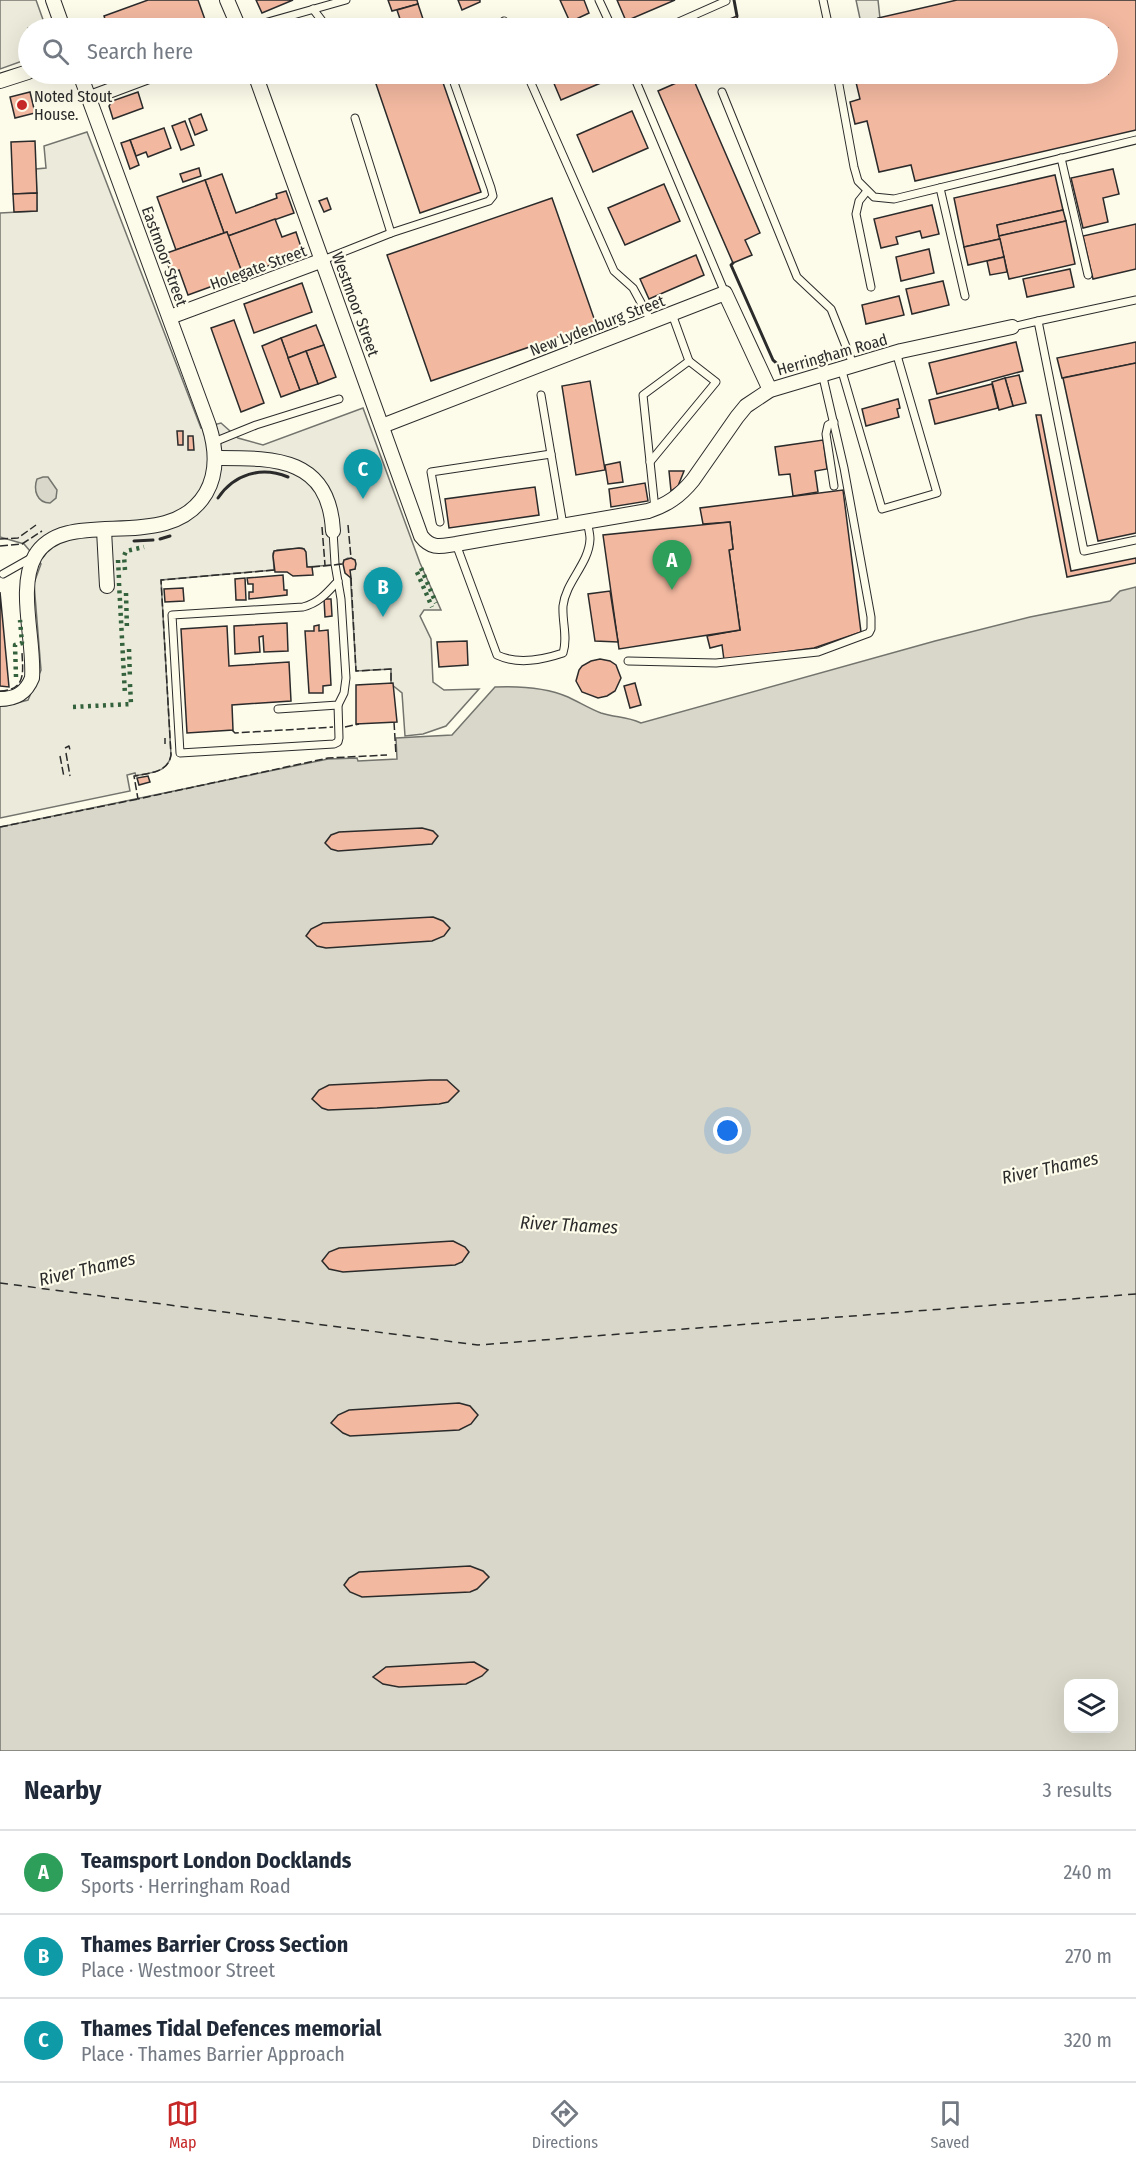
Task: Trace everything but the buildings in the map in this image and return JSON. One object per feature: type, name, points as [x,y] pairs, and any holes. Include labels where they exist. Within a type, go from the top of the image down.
[{"type":"street","points":[[53,0],[59,18]]},
{"type":"street","points":[[227,0],[235,18]]},
{"type":"street","points":[[0,81],[18,75]]},
{"type":"street","name":"Eastmoor Street","points":[[84,84],[170,317],[215,450]]},
{"type":"street","points":[[90,98],[127,84]]},
{"type":"street","name":"Westmoor Street","points":[[259,84],[421,536],[427,544]]},
{"type":"street","name":"Holegate Street","points":[[170,317],[323,260]]},
{"type":"street","points":[[725,293],[770,390]]},
{"type":"street","name":"New Lydenburg Street","points":[[382,426],[725,293]]},
{"type":"street","name":"Herringham Road","points":[[427,544],[437,546],[456,544],[655,509],[684,491],[746,406],[770,390],[896,352],[1012,327]]},
{"type":"street","points":[[0,699],[10,699],[20,694],[32,678],[27,586],[35,556],[45,544],[55,537],[68,533],[163,525],[187,514],[201,501],[208,490],[213,474],[215,450],[296,466],[310,475],[328,499],[332,510],[333,531]]},
{"type":"street","points":[[104,530],[107,586]]},
{"type":"lane","points":[[282,18],[346,0]]},
{"type":"lane","points":[[599,0],[607,18]]},
{"type":"lane","points":[[824,0],[827,18]]},
{"type":"lane","points":[[687,18],[726,1]]},
{"type":"lane","points":[[313,9],[320,18]]},
{"type":"lane","points":[[323,260],[391,233],[489,201],[493,196],[454,84]]},
{"type":"lane","points":[[531,84],[614,271],[633,288],[651,321]]},
{"type":"lane","points":[[637,84],[725,293]]},
{"type":"lane","points":[[839,84],[858,180],[874,197],[884,200],[1136,140]]},
{"type":"lane","points":[[722,92],[797,277],[831,309],[882,509],[937,493],[896,352]]},
{"type":"lane","points":[[355,118],[391,233]]},
{"type":"lane","points":[[1061,158],[1088,275]]},
{"type":"lane","points":[[940,188],[965,296]]},
{"type":"lane","points":[[867,191],[859,201],[856,214],[871,288]]},
{"type":"lane","points":[[1012,327],[1136,300]]},
{"type":"lane","points":[[650,462],[716,382],[689,361],[672,314]]},
{"type":"lane","points":[[1038,321],[1084,551],[1136,540]]},
{"type":"lane","points":[[655,509],[643,395],[689,361]]},
{"type":"lane","points":[[627,661],[716,663],[818,652],[869,633],[870,611],[834,422],[822,374]]},
{"type":"lane","points":[[542,395],[563,525]]},
{"type":"lane","points":[[215,450],[256,425],[339,399]]},
{"type":"lane","points":[[834,422],[828,425],[826,434],[834,486]]},
{"type":"lane","points":[[440,522],[432,472],[551,454]]},
{"type":"lane","points":[[456,544],[497,655],[507,660],[519,661],[554,656],[563,653],[567,642],[563,605],[572,580],[586,554],[590,539],[587,520]]},
{"type":"lane","points":[[333,531],[335,564],[338,581],[341,599],[346,678],[344,693],[338,705],[338,742],[180,753],[172,615],[303,607],[322,598],[338,581]]},
{"type":"lane","points":[[3,574],[35,556]]},
{"type":"lane","points":[[278,709],[338,705]]},
{"type":"shaded area","points":[[0,0],[36,0],[42,18],[18,18],[18,63],[0,69]]},
{"type":"shaded area","points":[[856,0],[878,0],[880,18],[860,18]]},
{"type":"shaded area","points":[[87,132],[201,428],[221,423],[238,438],[263,445],[363,408],[420,563],[441,610],[424,610],[420,616],[431,639],[433,682],[444,690],[479,689],[446,726],[423,734],[405,736],[402,693],[391,684],[391,669],[356,671],[350,570],[355,569],[355,560],[348,558],[343,564],[307,567],[304,549],[277,550],[273,553],[274,570],[161,580],[171,755],[163,768],[136,776],[135,773],[127,775],[130,791],[0,818],[0,706],[28,700],[41,670],[34,583],[41,564],[24,544],[0,537],[0,213],[37,211],[36,169],[46,168],[44,146]]},
{"type":"water","points":[[48,477],[57,490],[56,498],[50,503],[42,501],[37,495],[37,479]]},
{"type":"water","name":"River Thames","points":[[1136,587],[1136,1751],[0,1751],[0,827],[328,759],[357,758],[358,761],[397,759],[396,738],[452,735],[495,687],[523,687],[550,691],[601,713],[641,723],[935,641],[1030,617],[1110,601],[1120,591]]},
{"type":"ferry route","points":[[0,1283],[478,1345],[1136,1294]]},
{"type":"hedge","points":[[125,570],[126,551],[144,547]]},
{"type":"hedge","points":[[118,560],[119,579]]},
{"type":"hedge","points":[[421,568],[436,603]]},
{"type":"hedge","points":[[417,572],[432,607]]},
{"type":"hedge","points":[[119,583],[125,695]]},
{"type":"hedge","points":[[126,593],[127,630]]},
{"type":"hedge","points":[[16,677],[15,645],[22,643],[20,620]]},
{"type":"hedge","points":[[129,649],[130,679]]},
{"type":"hedge","points":[[73,707],[131,704],[130,684]]},
{"type":"fence","points":[[0,539],[18,538],[36,525]]},
{"type":"fence","points":[[348,525],[351,558]]},
{"type":"fence","points":[[322,527],[325,565]]},
{"type":"fence","points":[[0,546],[22,544],[42,531]]},
{"type":"fence","points":[[312,567],[343,564]]},
{"type":"fence","points":[[274,570],[161,580],[171,755],[162,769],[134,776],[138,799],[328,758],[387,755]]},
{"type":"fence","points":[[351,578],[356,671],[391,669],[391,684]]},
{"type":"fence","points":[[0,691],[8,690],[19,684],[22,674],[22,653]]},
{"type":"fence","points":[[394,722],[396,755]]},
{"type":"fence","points":[[345,727],[359,724]]},
{"type":"fence","points":[[232,730],[235,733],[333,727]]},
{"type":"fence","points":[[165,738],[165,744]]},
{"type":"fence","points":[[65,748],[69,746],[70,750]]},
{"type":"fence","points":[[66,753],[70,776]]},
{"type":"fence","points":[[60,756],[64,777]]},
{"type":"fence","points":[[0,827],[138,799]]},
{"type":"wall","points":[[734,0],[737,16]]},
{"type":"wall","points":[[733,263],[731,265],[773,360],[779,365],[794,368],[832,356]]},
{"type":"wall","points":[[218,498],[232,483],[249,474],[268,472],[288,477]]},
{"type":"wall","points":[[160,539],[170,536]]},
{"type":"wall","points":[[134,541],[153,540]]},
{"type":"place","name":"Noted Stout House.","points":[[22,105]]},
{"type":"place","name":"Thames Tidal Defences memorial","points":[[363,499]]},
{"type":"place","name":"Teamsport London Docklands","points":[[672,590]]},
{"type":"place","name":"Thames Barrier Cross Section","points":[[383,617]]}]
